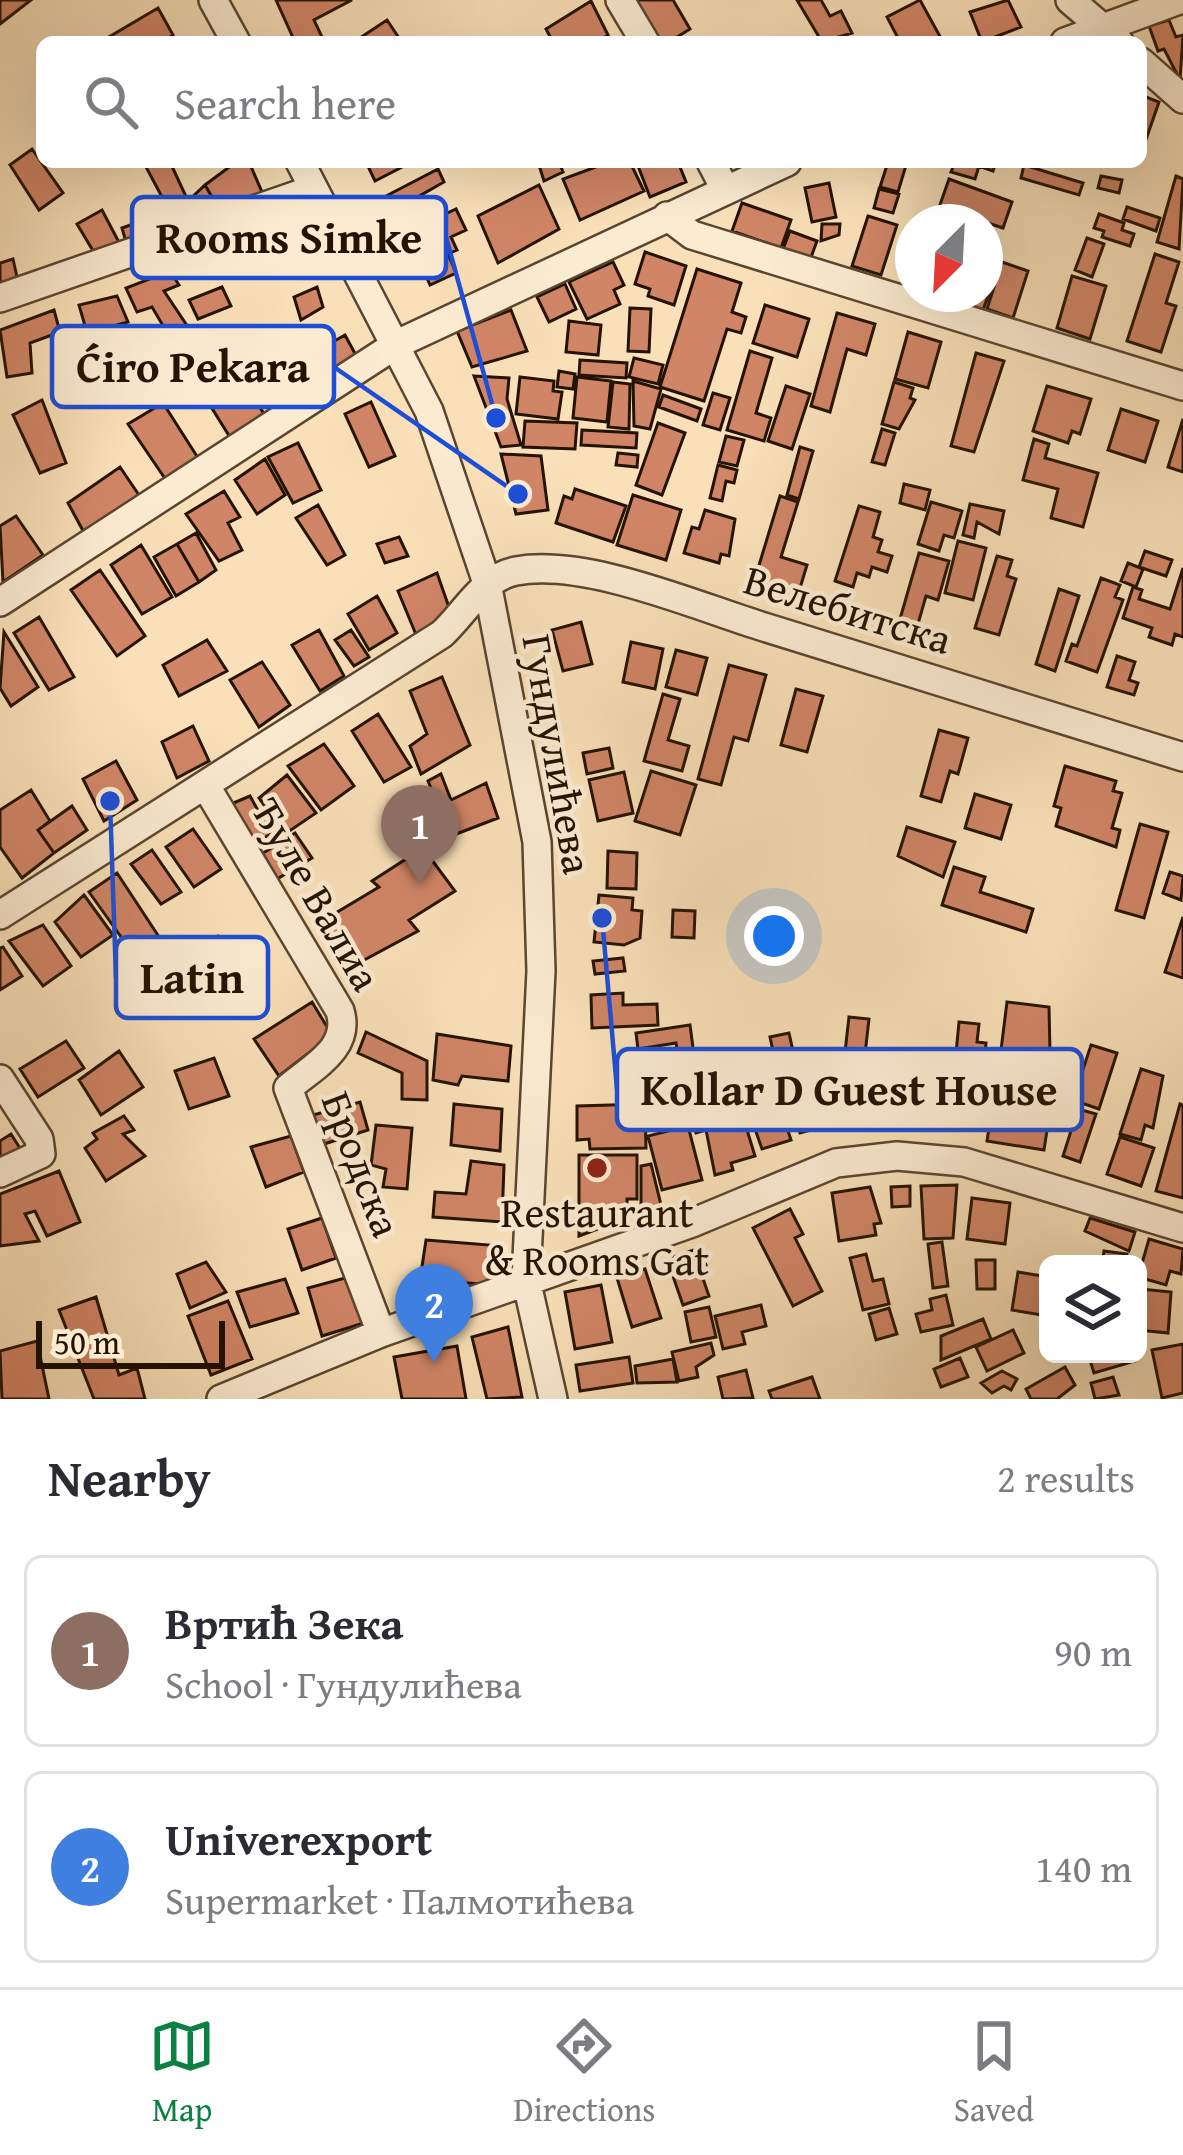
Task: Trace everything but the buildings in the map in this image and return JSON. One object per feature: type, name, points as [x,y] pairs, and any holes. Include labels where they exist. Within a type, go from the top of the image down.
[{"type":"street","points":[[213,0],[233,36]]},
{"type":"street","points":[[620,0],[641,36]]},
{"type":"street","points":[[1070,0],[1110,34],[1179,0]]},
{"type":"street","points":[[1147,67],[1183,99]]},
{"type":"street","name":"Гундулићева","points":[[303,168],[430,411],[487,583],[537,842],[541,905],[526,1279],[554,1399]]},
{"type":"street","points":[[714,168],[725,188]]},
{"type":"street","points":[[0,602],[397,344],[773,168]]},
{"type":"street","points":[[0,298],[314,189]]},
{"type":"street","points":[[667,216],[692,235],[1183,386]]},
{"type":"street","name":"Велебитска","points":[[487,583],[509,572],[568,569],[1183,757]]},
{"type":"street","points":[[0,915],[207,788],[442,634],[487,583]]},
{"type":"street","name":"Ђуле Валиа","points":[[207,788],[340,1012],[345,1028],[340,1044]]},
{"type":"street","name":"Бродска","points":[[340,1044],[288,1088],[381,1333]]},
{"type":"street","points":[[0,1079],[39,1139],[41,1154],[0,1173]]},
{"type":"street","points":[[221,1399],[381,1333],[692,1223],[836,1163],[897,1156],[964,1162],[1183,1228]]},
{"type":"place","name":"Rooms Simke","points":[[496,418]]},
{"type":"place","name":"Ćiro Pekara","points":[[518,494]]},
{"type":"place","name":"Latin","points":[[110,801]]},
{"type":"place","name":"Вртић Зека","points":[[420,884]]},
{"type":"place","name":"Kollar D Guest House","points":[[602,918]]},
{"type":"place","name":"Restaurant & Rooms Gat","points":[[597,1168]]},
{"type":"place","name":"Univerexport","points":[[434,1363]]}]
